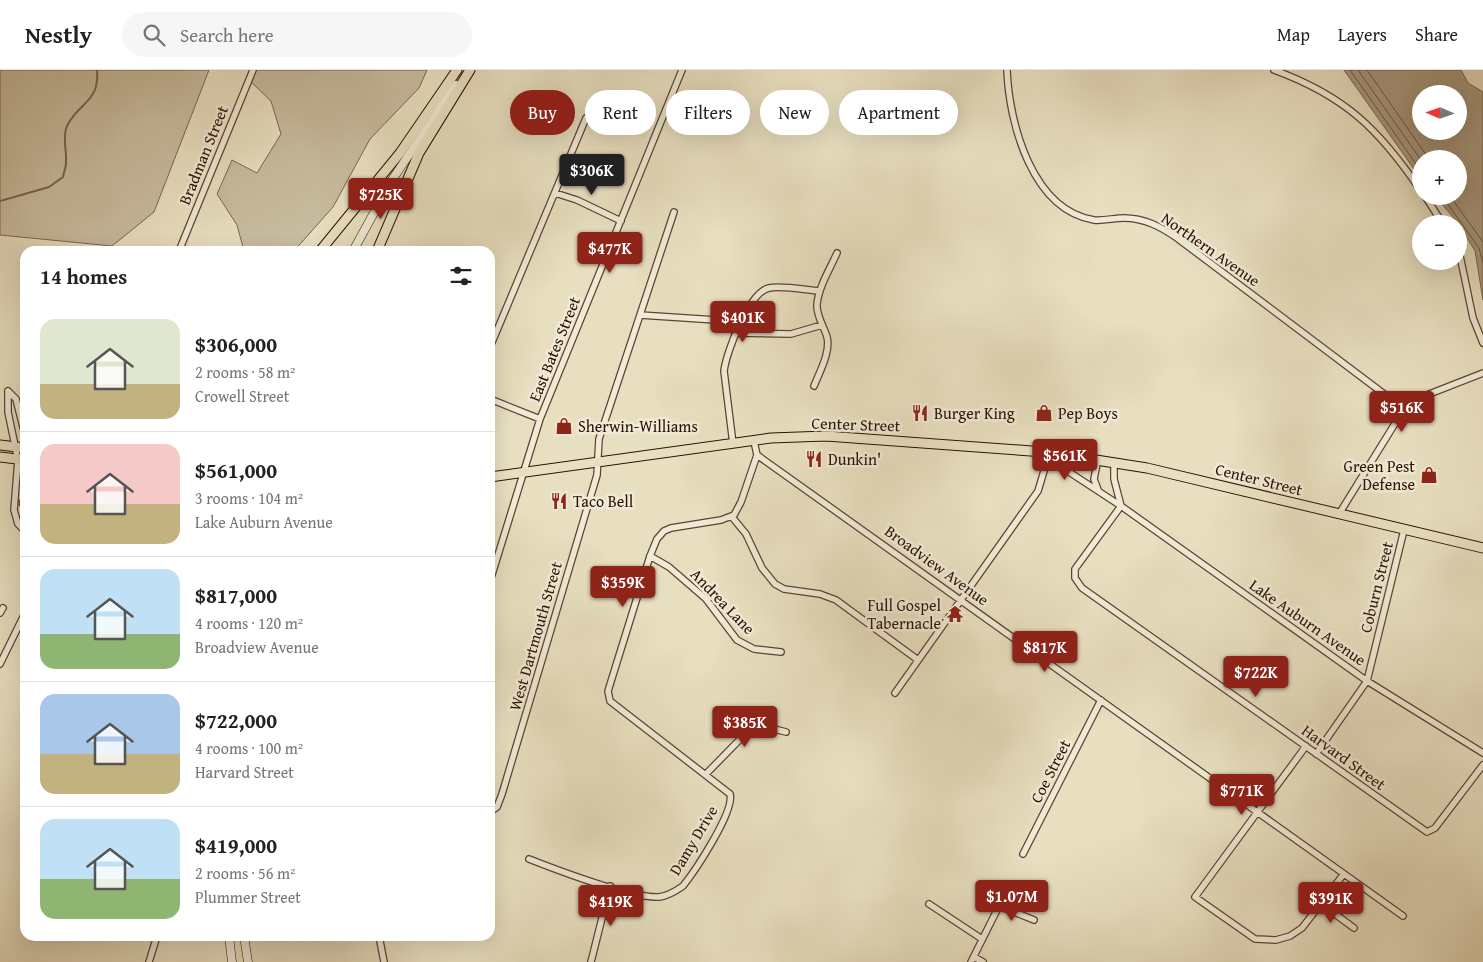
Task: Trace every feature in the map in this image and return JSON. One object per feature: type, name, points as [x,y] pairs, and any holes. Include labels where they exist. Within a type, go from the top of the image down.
[{"type":"main road","points":[[324,246],[362,202],[415,132],[457,70]]},
{"type":"main road","points":[[392,180],[436,113],[469,70]]},
{"type":"main road","points":[[379,246],[419,153],[469,70]]},
{"type":"main road","points":[[356,246],[392,180],[415,132]]},
{"type":"main road","name":"Center Street","points":[[495,476],[771,438],[867,437],[1046,452],[1098,459],[1483,548]]},
{"type":"main road","points":[[0,446],[20,448]]},
{"type":"main road","points":[[0,458],[20,460]]},
{"type":"main road","points":[[230,941],[232,962]]},
{"type":"main road","points":[[245,941],[248,962]]},
{"type":"street","name":"Bradman Street","points":[[181,246],[253,70]]},
{"type":"street","name":"East Bates Street","points":[[495,565],[540,419],[682,70]]},
{"type":"street","name":"Northern Avenue","points":[[1007,70],[1009,105],[1016,129],[1041,184],[1058,204],[1079,216],[1094,220],[1142,220],[1163,229],[1404,409]]},
{"type":"street","points":[[1274,70],[1323,90],[1353,111],[1393,153],[1412,179]]},
{"type":"street","points":[[495,335],[585,120]]},
{"type":"street","points":[[555,193],[577,200],[621,222]]},
{"type":"street","name":"West Dartmouth Street","points":[[495,806],[500,801],[597,475],[599,439],[674,212]]},
{"type":"street","points":[[814,386],[826,351],[828,339],[817,313],[819,291],[837,253]]},
{"type":"street","points":[[1463,270],[1473,318],[1483,343]]},
{"type":"street","points":[[733,444],[724,371],[726,359],[736,333],[758,293],[769,288],[819,291]]},
{"type":"street","points":[[640,315],[716,320],[724,323],[736,333],[791,334],[822,325]]},
{"type":"street","points":[[1339,514],[1404,409],[1414,400],[1483,373]]},
{"type":"street","points":[[20,415],[16,399],[8,391],[8,412],[20,448]]},
{"type":"street","points":[[495,401],[540,419]]},
{"type":"street","points":[[732,517],[741,502],[757,455],[754,441]]},
{"type":"street","points":[[895,693],[1038,491],[1043,479],[1046,452]]},
{"type":"street","name":"Lake Auburn Avenue","points":[[1046,452],[1063,468],[1121,506],[1366,680],[1483,753]]},
{"type":"street","name":"Broadview Avenue","points":[[757,455],[1403,916]]},
{"type":"street","points":[[1098,459],[1094,479],[1100,492]]},
{"type":"street","points":[[1114,462],[1114,479],[1121,506]]},
{"type":"street","points":[[20,467],[14,510],[20,526]]},
{"type":"street","name":"Harvard Street","points":[[1121,506],[1076,569],[1075,578],[1077,583],[1316,754],[1427,832],[1435,828],[1483,765]]},
{"type":"street","points":[[732,517],[681,525],[666,530],[657,539],[609,686],[609,699],[706,774],[755,724],[786,732]]},
{"type":"street","points":[[732,517],[746,534],[762,568],[775,584],[784,589],[820,594],[836,600],[918,660]]},
{"type":"street","name":"Coburn Street","points":[[1316,754],[1366,680],[1404,530]]},
{"type":"street","name":"Andrea Lane","points":[[650,556],[669,567],[706,599],[737,640],[754,649],[781,652]]},
{"type":"street","points":[[0,664],[20,623]]},
{"type":"street","name":"Coe Street","points":[[1023,854],[1101,700]]},
{"type":"street","points":[[1306,746],[1195,897],[1237,927],[1261,940],[1276,940],[1296,932],[1343,875]]},
{"type":"street","name":"Damy Drive","points":[[529,859],[610,886],[660,897],[679,889],[689,878],[721,823],[731,798],[723,786],[706,774]]},
{"type":"street","points":[[591,962],[610,886]]},
{"type":"street","points":[[984,962],[972,960],[1003,898]]},
{"type":"street","points":[[1320,903],[1354,928]]},
{"type":"street","points":[[929,904],[982,939]]},
{"type":"street","points":[[999,906],[1034,920]]},
{"type":"street","points":[[149,962],[155,941]]},
{"type":"street","points":[[380,941],[384,962]]},
{"type":"shaded area","points":[[0,70],[209,70],[154,212],[112,246],[0,235]]},
{"type":"shaded area","points":[[253,70],[427,70],[419,88],[370,139],[333,207],[298,246],[243,246],[237,225],[217,194],[232,160],[257,173],[281,134],[271,101],[249,80]]},
{"type":"water","points":[[1344,70],[1461,70],[1468,83],[1483,92],[1483,300],[1475,251],[1467,238],[1467,215],[1451,215],[1443,205],[1467,205],[1467,150],[1412,150],[1412,166]]},
{"type":"waterway","points":[[0,201],[49,187],[63,177],[66,164],[65,139],[67,126],[92,96],[97,81],[97,70]]},
{"type":"place","name":"Burger King","points":[[920,413]]},
{"type":"place","name":"Pep Boys","points":[[1044,413]]},
{"type":"place","name":"Sherwin-Williams","points":[[564,426]]},
{"type":"place","name":"Dunkin'","points":[[814,459]]},
{"type":"place","name":"Green Pest Defense","points":[[1429,475]]},
{"type":"place","name":"Taco Bell","points":[[559,501]]},
{"type":"place","name":"Full Gospel Tabernacle","points":[[955,614]]}]
